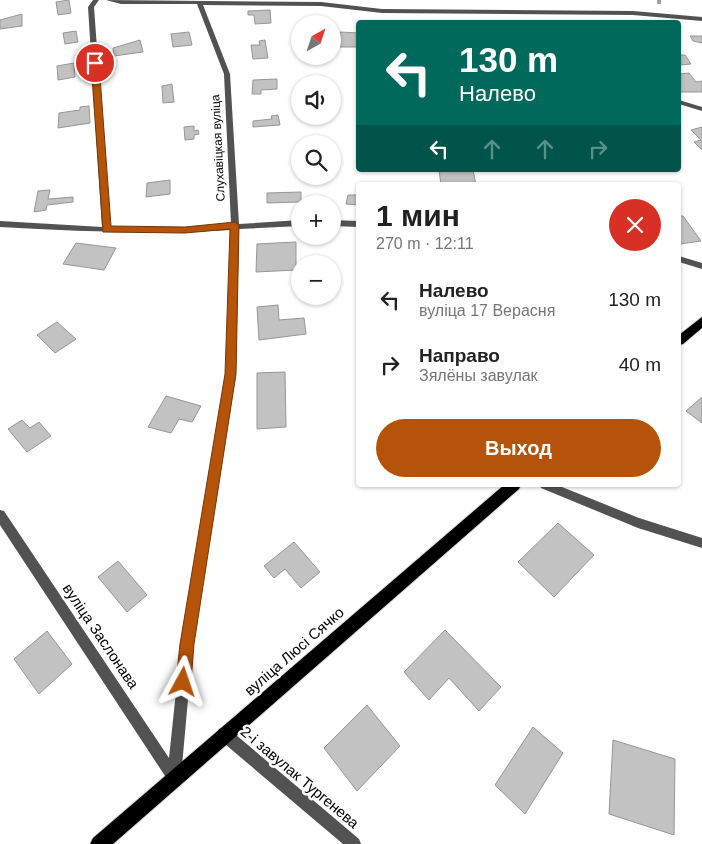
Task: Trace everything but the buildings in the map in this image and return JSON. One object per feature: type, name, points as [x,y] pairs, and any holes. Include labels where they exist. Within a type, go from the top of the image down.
[{"type":"main road","points":[[681,339],[702,321]]},
{"type":"main road","name":"вуліца Люсі Сячко","points":[[99,844],[174,777],[512,487]]},
{"type":"street","points":[[96,0],[91,7],[106,230]]},
{"type":"street","points":[[110,0],[121,2],[198,1],[321,4],[382,11],[410,12],[633,13],[702,19]]},
{"type":"street","name":"Слухавіцкая вуліца","points":[[174,777],[187,644],[231,374],[235,225],[226,74],[198,1]]},
{"type":"street","points":[[681,103],[702,109]]},
{"type":"street","points":[[0,224],[106,230],[185,230],[235,225],[291,223]]},
{"type":"street","points":[[341,223],[356,224]]},
{"type":"street","points":[[681,260],[702,266]]},
{"type":"street","points":[[550,487],[638,523],[702,543]]},
{"type":"street","name":"вуліца Заслонава","points":[[0,515],[174,777]]},
{"type":"street","name":"2-і завулак Тургенева","points":[[224,734],[354,844]]},
{"type":"route","points":[[95,63],[106,230],[185,230],[235,225],[231,374],[187,644],[183,682]]}]
